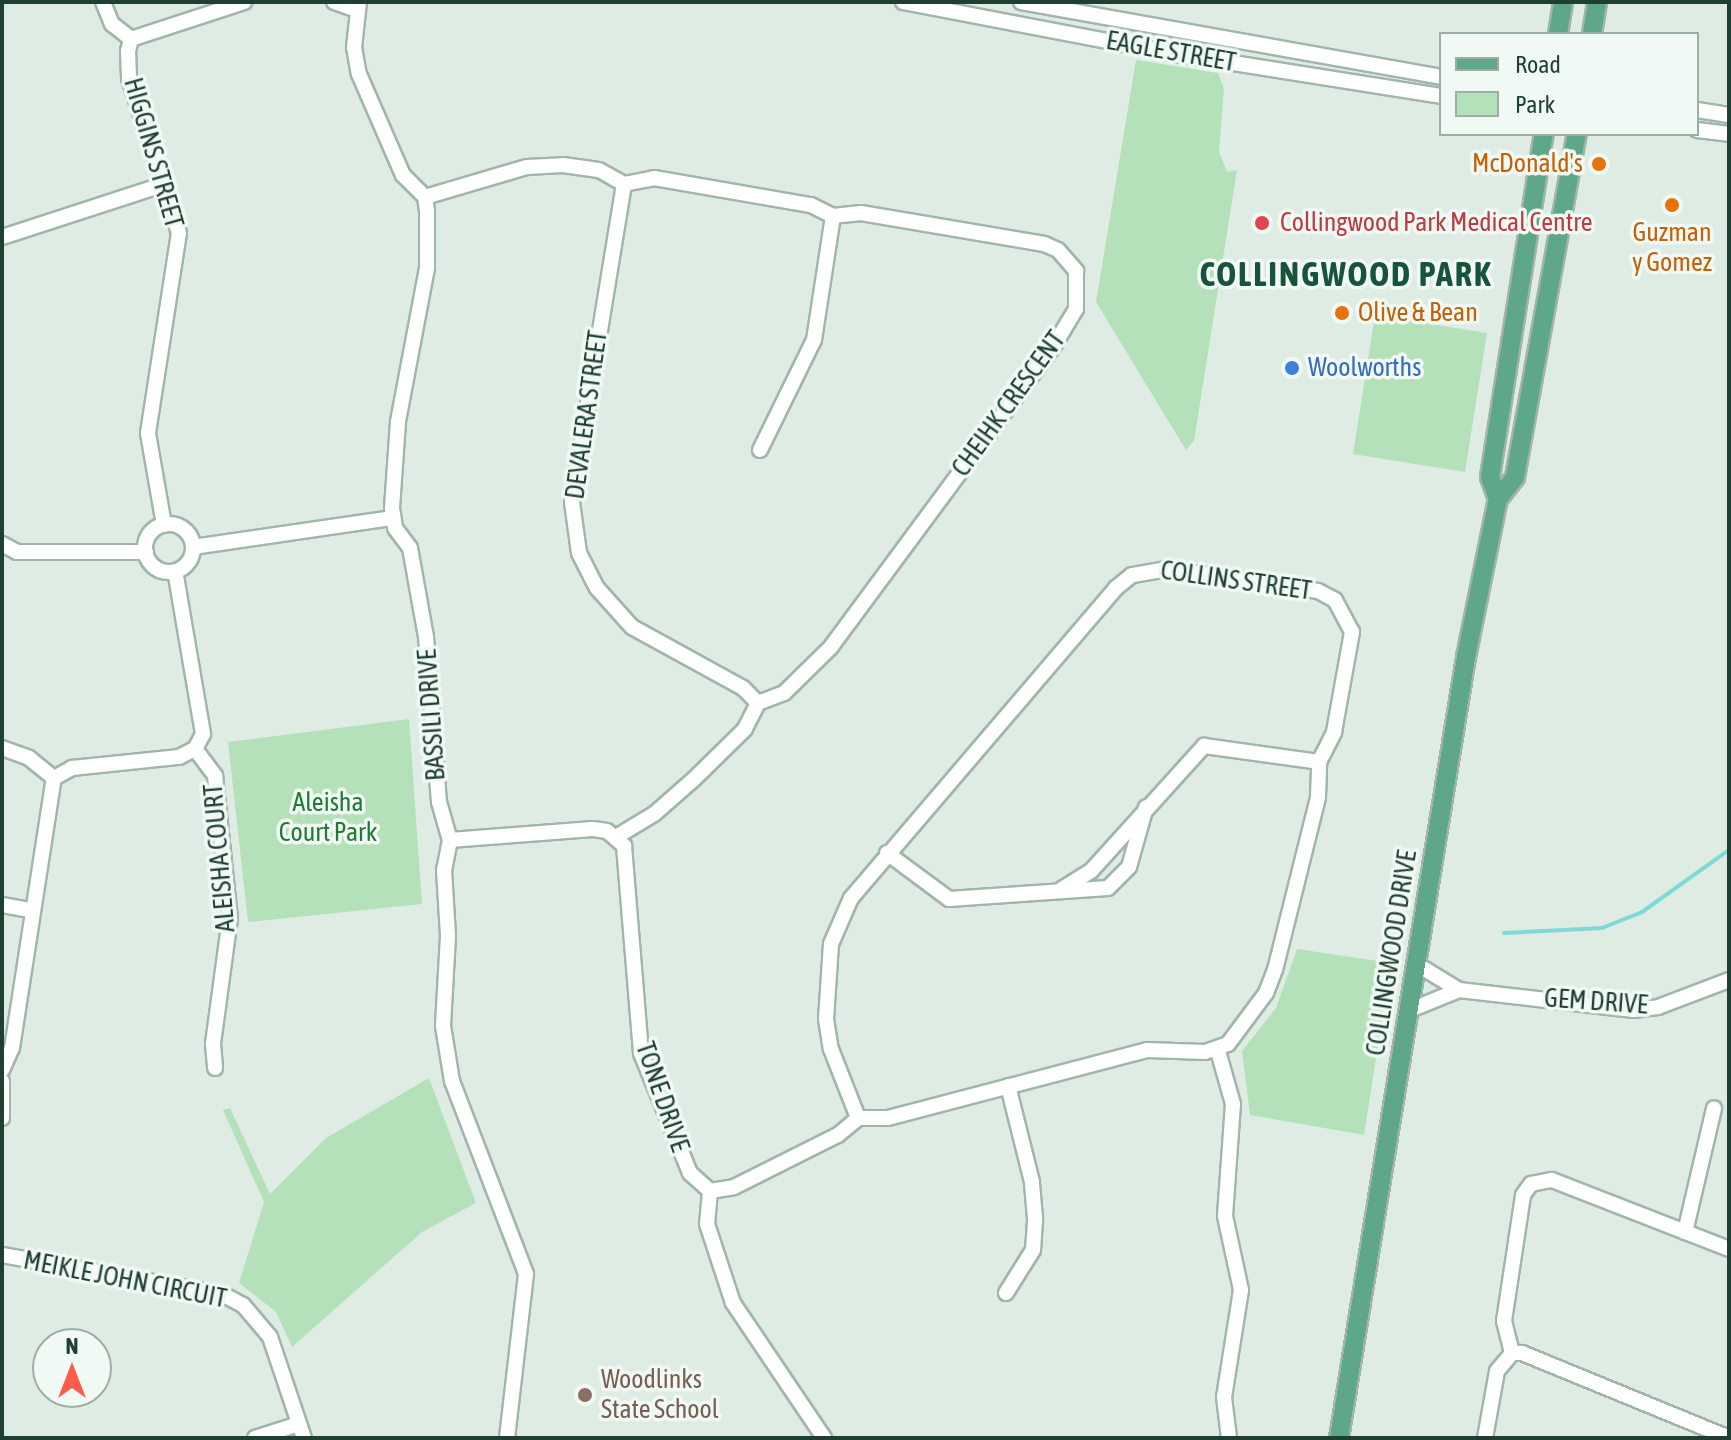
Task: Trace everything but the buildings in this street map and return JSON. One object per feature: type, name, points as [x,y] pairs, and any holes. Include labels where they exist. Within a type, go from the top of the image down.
[{"type":"main road","points":[[1558,32],[1563,2]]},
{"type":"main road","points":[[1592,32],[1597,2]]},
{"type":"main road","name":"COLLINGWOOD DRIVE","points":[[1498,499],[1490,477],[1544,136]]},
{"type":"main road","name":"COLLINGWOOD DRIVE","points":[[1339,1438],[1345,1418],[1466,657],[1498,499],[1515,477],[1577,136]]},
{"type":"main road","name":"COLLINGWOOD DRIVE","points":[[1345,1418],[1346,1438]]},
{"type":"street","points":[[103,2],[112,24],[131,39]]},
{"type":"street","name":"HIGGINS STREET","points":[[164,525],[148,433],[179,233],[129,78],[131,39],[244,2]]},
{"type":"street","points":[[334,2],[359,4],[359,74],[403,175],[425,197]]},
{"type":"street","name":"EAGLE STREET","points":[[903,2],[1170,53],[1439,96]]},
{"type":"street","name":"EAGLE STREET","points":[[1021,2],[1439,77]]},
{"type":"street","points":[[1699,110],[1729,115]]},
{"type":"street","points":[[1699,130],[1729,134]]},
{"type":"street","name":"CHEIHK CRESCENT","points":[[425,197],[527,167],[599,170],[624,184],[654,178],[811,205],[833,216],[861,213],[1044,244],[1058,250],[1076,271],[1076,309],[831,647],[784,693],[758,703]]},
{"type":"street","points":[[2,237],[165,184]]},
{"type":"street","name":"DEVALERA STREET","points":[[624,184],[572,502],[579,553],[597,588],[632,627],[743,688],[758,703]]},
{"type":"street","name":"BASSILI DRIVE","points":[[425,197],[427,268],[398,422],[393,518],[410,548],[423,622],[439,802],[450,840],[444,870],[448,936],[443,1026],[452,1081],[526,1274],[507,1438]]},
{"type":"street","points":[[760,450],[811,349],[833,216]]},
{"type":"street","points":[[193,547],[393,518]]},
{"type":"street","points":[[164,525],[184,530],[193,547],[189,562],[175,571],[153,566],[146,552],[148,538],[164,525]]},
{"type":"street","points":[[2,544],[17,552],[146,552]]},
{"type":"street","name":"COLLINS STREET","points":[[858,1118],[831,1049],[826,989],[831,944],[851,898],[1116,588],[1150,569],[1318,591],[1335,600],[1347,617],[1351,639],[1334,732],[1319,762],[1318,797],[1275,970],[1249,1020],[1218,1051]]},
{"type":"street","points":[[54,778],[72,768],[179,757],[195,749],[203,734],[202,710],[175,571]]},
{"type":"street","points":[[450,840],[593,829],[616,837],[654,814],[694,779],[745,729],[758,703]]},
{"type":"street","points":[[1059,890],[1091,871],[1204,746],[1319,762]]},
{"type":"street","points":[[2,748],[29,758],[54,778]]},
{"type":"street","name":"ALEISHA COURT","points":[[195,749],[215,776],[230,918],[215,1068]]},
{"type":"street","points":[[2,1070],[12,1048],[31,910],[54,778]]},
{"type":"street","points":[[887,853],[949,899],[1093,890],[1120,882],[1129,867],[1146,807]]},
{"type":"street","name":"TONE DRIVE","points":[[616,837],[626,858],[641,1053],[690,1173],[710,1191]]},
{"type":"street","points":[[2,905],[31,910]]},
{"type":"street","name":"GEM DRIVE","points":[[1418,965],[1459,990],[1634,1010],[1658,1007],[1729,980]]},
{"type":"street","name":"GEM DRIVE","points":[[1410,1010],[1459,990]]},
{"type":"street","points":[[824,1438],[733,1303],[707,1224],[710,1191],[734,1187],[838,1135],[858,1118],[888,1118],[1147,1050],[1218,1051],[1233,1104],[1225,1216],[1241,1290],[1224,1397],[1229,1438]]},
{"type":"street","points":[[2,1081],[2,1118]]},
{"type":"street","points":[[1006,1293],[1033,1250],[1035,1218],[1032,1182],[1008,1086]]},
{"type":"street","points":[[1685,1232],[1714,1108]]},
{"type":"street","points":[[1512,1353],[1504,1321],[1523,1195],[1531,1184],[1552,1180],[1729,1249]]},
{"type":"street","name":"MEIKLE JOHN CIRCUIT","points":[[2,1255],[222,1294],[243,1305],[270,1337],[301,1431]]},
{"type":"street","points":[[1512,1353],[1533,1355],[1729,1438]]},
{"type":"street","points":[[1485,1438],[1497,1371],[1512,1353]]},
{"type":"street","points":[[255,1438],[301,1431]]},
{"type":"green space","points":[[1136,60],[1218,73],[1224,89],[1219,152],[1227,172],[1237,170],[1194,441],[1186,450],[1096,302]]},
{"type":"green space","points":[[1375,315],[1487,333],[1465,472],[1353,454]]},
{"type":"green space","name":"Aleisha Court Park","points":[[409,719],[422,904],[248,922],[228,742]]},
{"type":"green space","points":[[1297,949],[1391,963],[1364,1135],[1250,1115],[1242,1051],[1276,1008]]},
{"type":"green space","points":[[429,1078],[476,1203],[422,1232],[292,1347],[276,1312],[239,1283],[264,1202],[223,1110],[230,1108],[270,1194],[326,1138]]},
{"type":"waterway","points":[[1504,933],[1602,928],[1642,912],[1729,850]]},
{"type":"place","name":"McDonald's","points":[[1599,164]]},
{"type":"place","name":"Guzman y Gomez","points":[[1672,205]]},
{"type":"place","name":"Collingwood Park Medical Centre","points":[[1262,223]]},
{"type":"place","name":"Olive & Bean","points":[[1342,313]]},
{"type":"place","name":"Woolworths","points":[[1292,368]]},
{"type":"place","name":"Woodlinks State School","points":[[585,1395]]},
{"type":"district","name":"COLLINGWOOD PARK","points":[[1346,274]]}]
